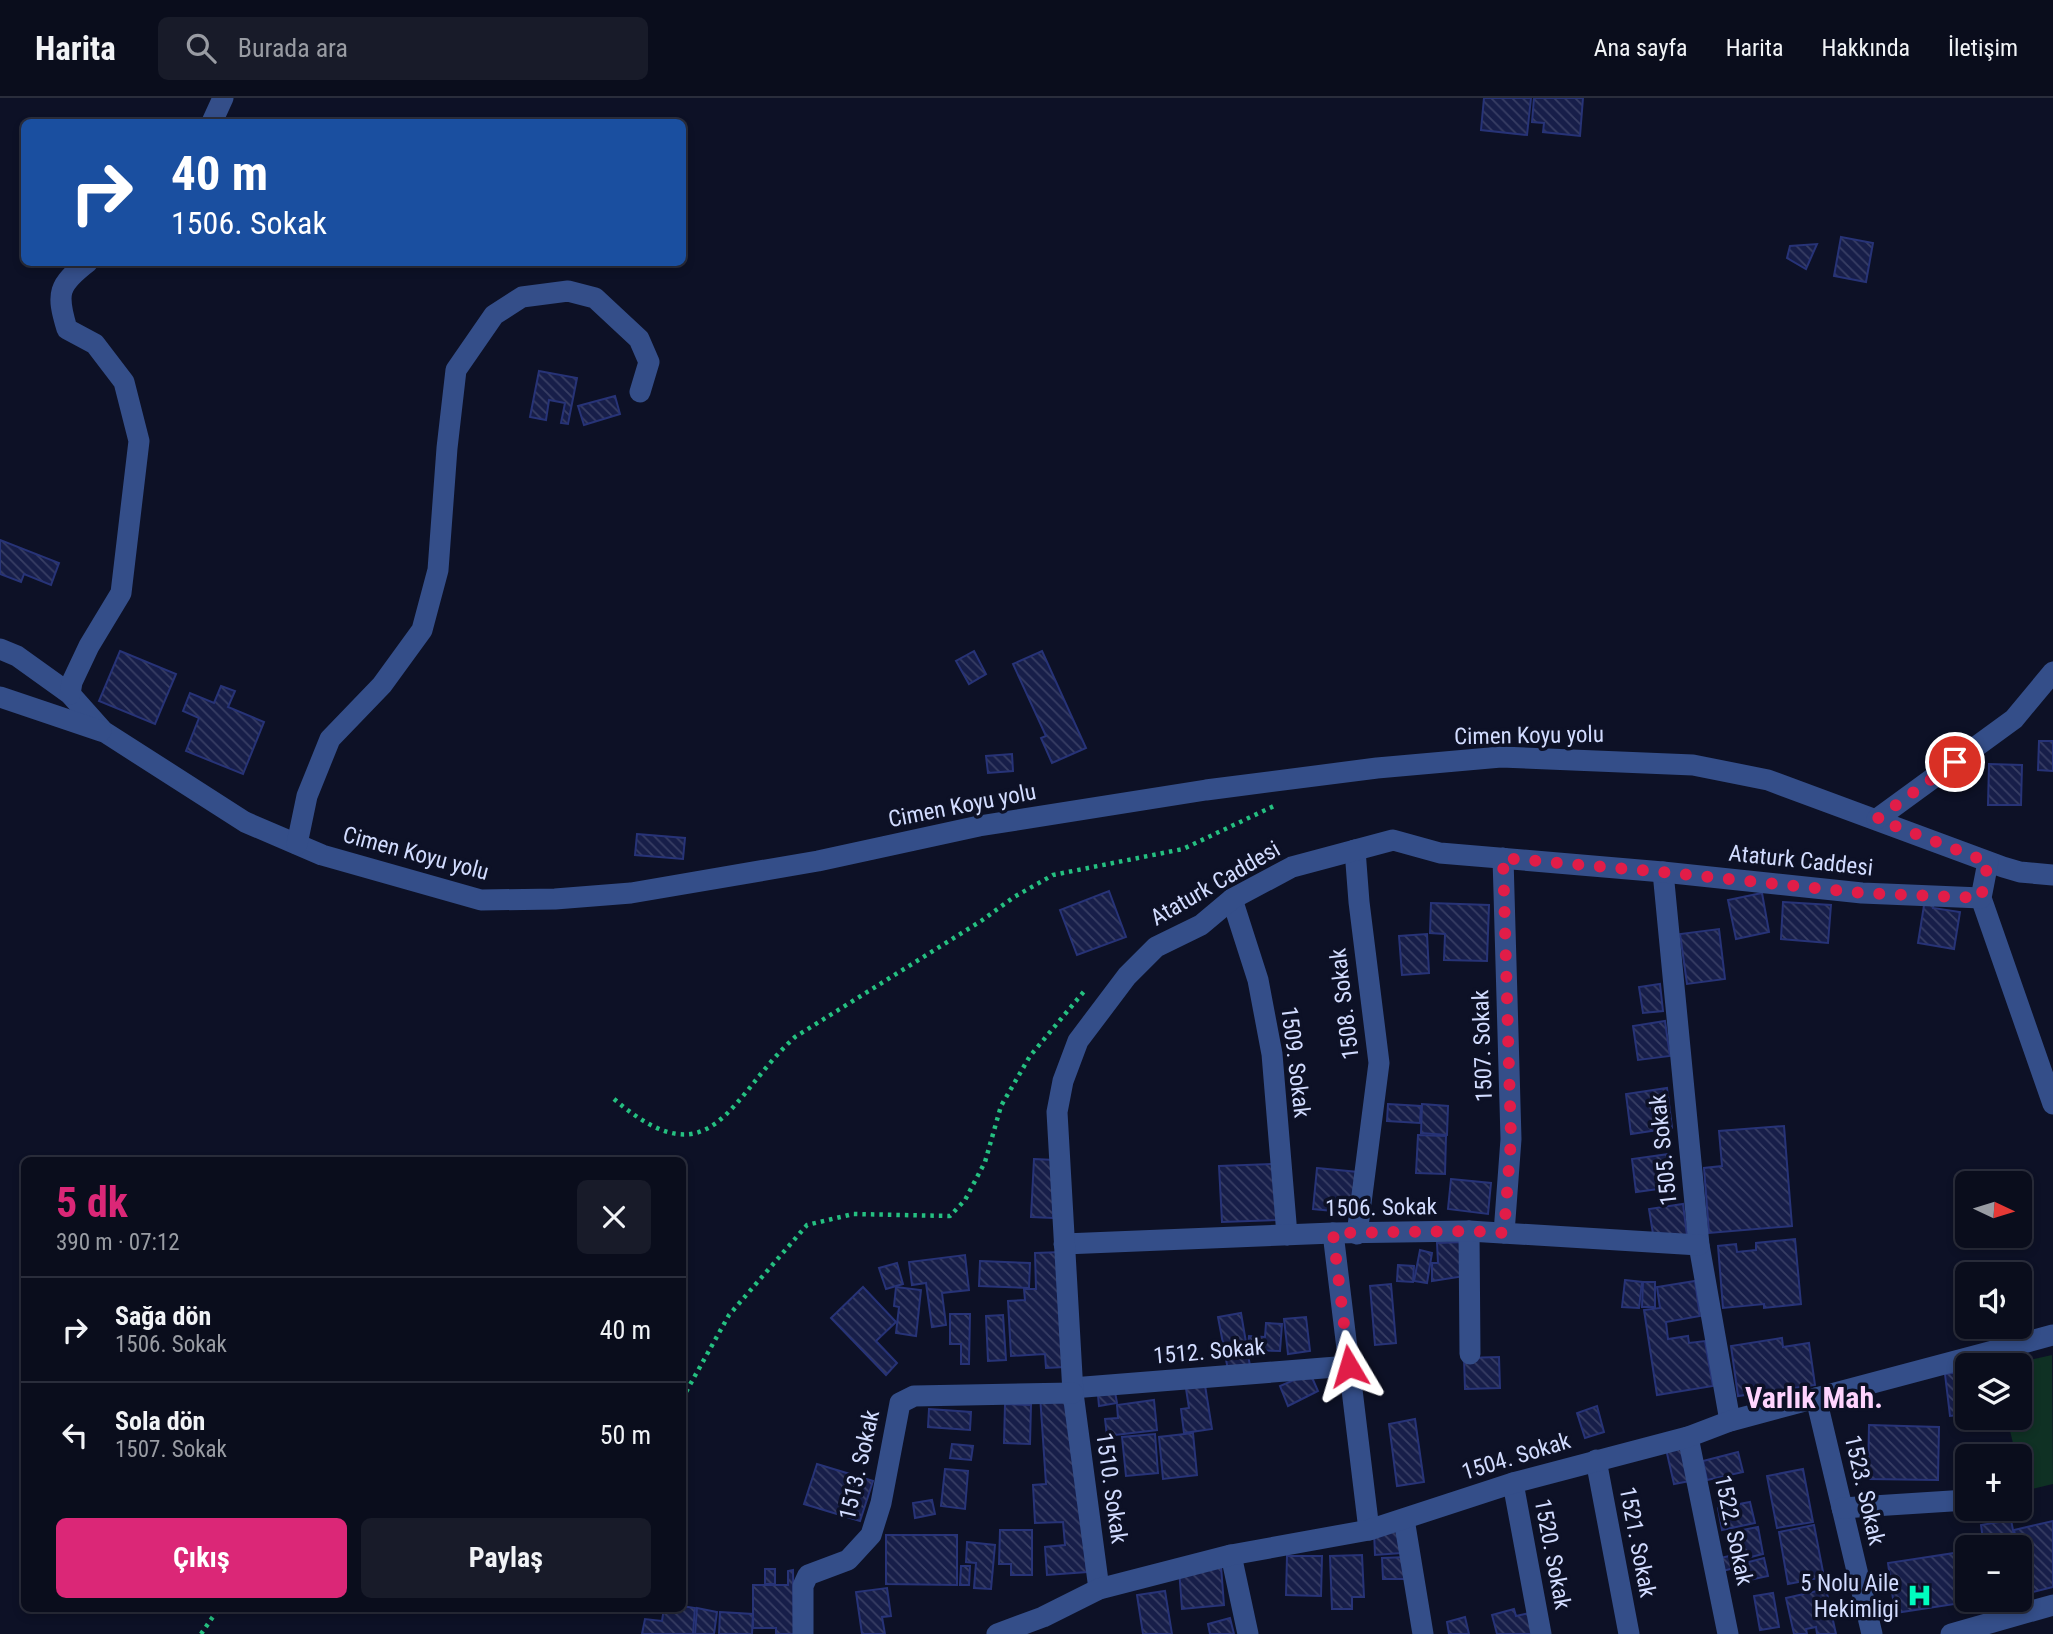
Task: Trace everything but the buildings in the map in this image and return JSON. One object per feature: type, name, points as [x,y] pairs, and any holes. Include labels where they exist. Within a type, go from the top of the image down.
[{"type":"street","points":[[213,119],[223,98]]},
{"type":"street","points":[[70,694],[72,682],[89,646],[121,593],[139,442],[124,382],[95,344],[67,329],[60,304],[66,278],[82,266]]},
{"type":"street","points":[[296,844],[307,796],[330,738],[383,685],[422,630],[438,570],[456,370],[494,315],[522,297],[568,290],[595,298],[639,339],[649,362],[640,392]]},
{"type":"street","name":"Cimen Koyu yolu","points":[[0,649],[17,656],[70,694],[103,731],[245,822],[322,855],[481,900],[631,894],[818,861],[979,826],[1206,790],[1377,768],[1501,757],[1693,765],[1768,780],[1988,862]]},
{"type":"street","points":[[1877,819],[2014,719],[2053,672]]},
{"type":"street","points":[[0,697],[103,731]]},
{"type":"street","name":"Ataturk Caddesi","points":[[1072,1391],[1057,1112],[1063,1081],[1078,1041],[1127,976],[1156,947],[1201,925],[1232,900],[1292,867],[1394,840],[1440,853],[1862,893],[1981,898]]},
{"type":"street","name":"1508. Sokak","points":[[1355,850],[1379,1063],[1357,1234]]},
{"type":"street","name":"1507. Sokak","points":[[1503,858],[1511,1139],[1504,1233]]},
{"type":"street","points":[[2053,875],[2020,872],[1988,862],[1981,898],[2053,1104]]},
{"type":"street","name":"1505. Sokak","points":[[1662,872],[1699,1245],[1730,1421]]},
{"type":"street","name":"1509. Sokak","points":[[1232,900],[1258,980],[1272,1054],[1287,1235]]},
{"type":"street","points":[[1469,1231],[1470,1354]]},
{"type":"street","name":"1506. Sokak","points":[[1064,1244],[1333,1233],[1469,1231],[1699,1245]]},
{"type":"street","points":[[1333,1233],[1369,1530]]},
{"type":"street","name":"1504. Sokak","points":[[997,1634],[1045,1626],[1099,1589],[1231,1555],[1369,1530],[1513,1483],[1688,1437],[1730,1421],[2053,1335]]},
{"type":"street","name":"1512. Sokak","points":[[1072,1391],[1349,1366]]},
{"type":"street","name":"1510. Sokak","points":[[1072,1391],[1099,1589]]},
{"type":"street","name":"1513. Sokak","points":[[803,1634],[803,1586],[808,1575],[848,1560],[871,1535],[881,1503],[900,1404],[914,1396],[1072,1391]]},
{"type":"street","name":"1523. Sokak","points":[[1816,1398],[1872,1634]]},
{"type":"street","name":"1522. Sokak","points":[[1688,1437],[1728,1634]]},
{"type":"street","name":"1521. Sokak","points":[[1596,1460],[1629,1634]]},
{"type":"street","name":"1520. Sokak","points":[[1513,1483],[1541,1634]]},
{"type":"street","points":[[1842,1508],[1955,1501]]},
{"type":"street","points":[[1404,1519],[1423,1634]]},
{"type":"street","points":[[1231,1555],[1248,1634]]},
{"type":"street","points":[[2032,1606],[2053,1605]]},
{"type":"street","points":[[1951,1634],[2002,1612]]},
{"type":"path","points":[[614,1099],[635,1117],[660,1131],[681,1136],[698,1133],[717,1124],[774,1056],[795,1037],[981,922],[1024,891],[1053,875],[1183,849],[1283,802]]},
{"type":"path","points":[[686,1392],[729,1315],[807,1225],[853,1214],[950,1216],[965,1200],[985,1162],[1001,1106],[1030,1056],[1089,986]]},
{"type":"path","points":[[201,1634],[216,1612]]},
{"type":"green space","points":[[2052,1355],[2053,1484],[2032,1489],[2032,1444],[2013,1444],[2010,1430],[2032,1430],[2032,1360]]},
{"type":"place","name":"5 Nolu Aile Hekimligi","points":[[1919,1596]]},
{"type":"district","name":"Varlık Mah.","points":[[1814,1398]]},
{"type":"route","points":[[1349,1366],[1333,1233],[1504,1233],[1511,1139],[1503,858],[1862,893],[1981,898],[1988,862],[1877,819],[1955,762]]}]
